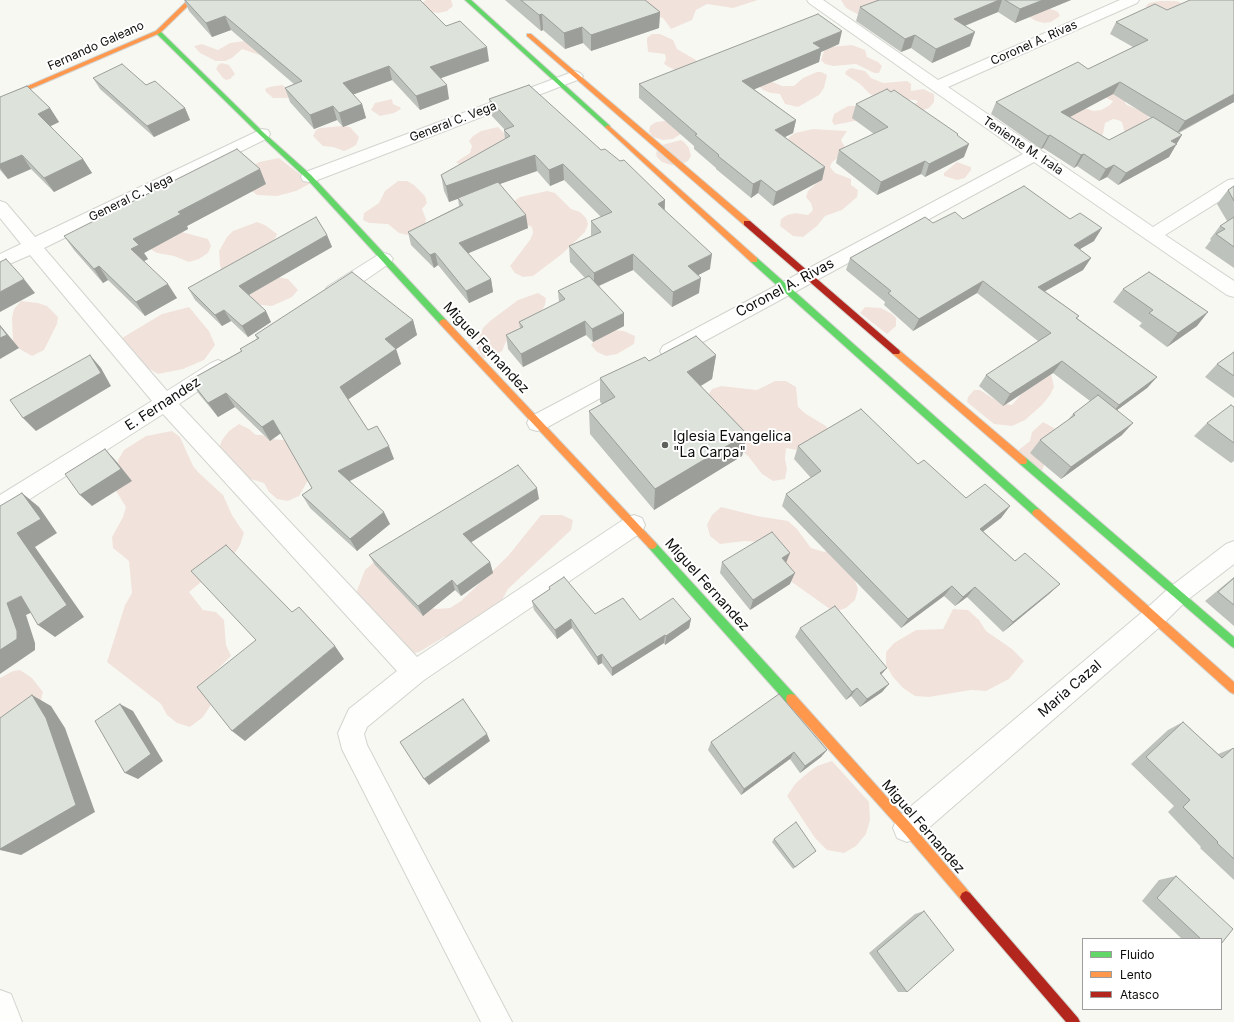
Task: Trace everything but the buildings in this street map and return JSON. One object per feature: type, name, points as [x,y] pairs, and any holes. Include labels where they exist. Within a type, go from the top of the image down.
[{"type":"street","name":"Fernando Galeano","points":[[0,100],[134,44],[158,32],[191,0]]},
{"type":"street","points":[[468,0],[785,288],[1234,689]]},
{"type":"street","name":"Teniente M. Irala","points":[[814,0],[1035,155],[1154,234],[1234,290]]},
{"type":"street","name":"Coronel A. Rivas","points":[[936,86],[1132,0]]},
{"type":"street","points":[[523,30],[1234,643]]},
{"type":"street","name":"Miguel Fernandez","points":[[158,32],[262,134],[309,177],[537,423],[634,525],[907,828],[1074,1022]]},
{"type":"street","name":"General C. Vega","points":[[309,177],[575,76]]},
{"type":"street","name":"General C. Vega","points":[[0,262],[262,134]]},
{"type":"street","name":"Coronel A. Rivas","points":[[537,423],[808,275],[1035,155]]},
{"type":"street","points":[[1154,234],[1234,184]]},
{"type":"street","points":[[0,207],[165,404],[415,672]]},
{"type":"street","points":[[318,303],[384,259]]},
{"type":"street","name":"E. Fernandez","points":[[0,506],[165,404],[232,360]]},
{"type":"street","points":[[497,1022],[355,749],[351,733],[358,718],[415,672],[634,525]]},
{"type":"street","name":"Maria Cazal","points":[[907,828],[1154,617],[1178,594],[1234,550]]},
{"type":"street","points":[[0,1005],[7,1022]]},
{"type":"shaded area","points":[[426,0],[451,0],[453,6],[447,11],[439,13],[431,12],[422,3]]},
{"type":"shaded area","points":[[627,0],[758,0],[733,8],[707,4],[696,10],[692,20],[671,29],[663,18],[649,14]]},
{"type":"shaded area","points":[[841,0],[922,0],[859,15],[846,8]]},
{"type":"shaded area","points":[[1176,1],[1184,4],[1170,11],[1145,7],[1149,3]]},
{"type":"shaded area","points":[[1044,6],[1058,12],[1060,16],[1051,22],[1044,23],[1036,21],[1024,14]]},
{"type":"shaded area","points":[[652,34],[660,34],[673,40],[677,49],[696,60],[700,69],[675,70],[664,64],[666,59],[665,54],[648,52],[647,38]]},
{"type":"shaded area","points":[[273,37],[265,57],[242,49],[232,58],[225,61],[216,61],[200,53],[194,46],[202,44],[218,50],[230,43]]},
{"type":"shaded area","points":[[852,45],[865,50],[867,57],[878,62],[882,66],[879,73],[874,73],[856,64],[833,66],[825,64],[821,60],[824,51],[829,47]]},
{"type":"shaded area","points":[[222,63],[229,65],[235,74],[230,79],[226,80],[223,78],[216,69],[218,65]]},
{"type":"shaded area","points":[[851,68],[865,71],[871,78],[883,83],[907,81],[911,84],[911,91],[923,89],[934,94],[934,102],[929,108],[921,111],[914,104],[918,102],[916,100],[878,99],[845,74],[846,71]]},
{"type":"shaded area","points":[[817,72],[827,75],[824,88],[819,95],[798,107],[785,104],[780,94],[763,90],[758,85],[768,80],[782,86],[794,86],[803,78]]},
{"type":"shaded area","points":[[282,85],[292,91],[290,97],[273,98],[266,92],[265,89],[269,87]]},
{"type":"shaded area","points":[[1105,89],[1125,98],[1125,103],[1127,105],[1144,112],[1149,118],[1126,133],[1122,122],[1118,120],[1113,119],[1105,123],[1103,134],[1097,145],[1054,103],[1085,108],[1093,111],[1101,110],[1110,105],[1113,101],[1102,96]]},
{"type":"shaded area","points":[[392,99],[393,104],[401,109],[394,113],[380,116],[371,110],[375,103]]},
{"type":"shaded area","points":[[848,106],[856,106],[860,120],[834,125],[832,121],[834,114]]},
{"type":"shaded area","points":[[656,122],[670,122],[682,133],[673,139],[663,140],[653,137],[649,132],[650,126]]},
{"type":"shaded area","points":[[342,126],[350,127],[359,137],[356,145],[344,151],[333,147],[323,146],[313,136],[316,130],[320,128]]},
{"type":"shaded area","points":[[498,127],[507,136],[508,142],[461,166],[456,162],[470,153],[472,146],[469,141],[473,136],[481,131]]},
{"type":"shaded area","points":[[813,129],[847,131],[841,140],[847,151],[832,162],[830,167],[835,173],[851,179],[851,185],[858,190],[857,197],[842,210],[825,216],[817,226],[803,237],[793,236],[780,226],[781,219],[787,215],[796,213],[808,215],[813,210],[811,203],[806,197],[808,191],[818,182],[788,149],[789,137],[795,133]]},
{"type":"shaded area","points":[[681,140],[689,148],[691,156],[688,161],[680,165],[671,165],[662,162],[657,157],[657,150],[662,145]]},
{"type":"shaded area","points":[[279,158],[311,183],[296,191],[277,196],[257,195],[244,185],[252,167],[259,162]]},
{"type":"shaded area","points":[[957,162],[971,167],[971,170],[965,178],[957,180],[944,176],[944,173]]},
{"type":"shaded area","points":[[398,181],[407,181],[414,185],[425,196],[427,203],[422,209],[426,219],[425,226],[418,232],[408,235],[399,233],[388,224],[369,223],[363,220],[364,213],[379,203],[385,191]]},
{"type":"shaded area","points":[[547,191],[555,193],[571,209],[580,212],[586,218],[588,224],[585,232],[562,254],[533,276],[523,277],[515,273],[510,266],[530,240],[533,233],[532,227],[522,223],[506,207],[520,197]]},
{"type":"shaded area","points":[[257,222],[265,225],[277,234],[260,274],[288,279],[298,290],[292,297],[272,306],[252,304],[223,278],[220,265],[219,251],[227,237],[233,231]]},
{"type":"shaded area","points":[[173,232],[182,232],[208,239],[211,246],[208,253],[199,259],[189,262],[174,256],[157,253],[150,249]]},
{"type":"shaded area","points":[[538,293],[546,298],[545,305],[541,312],[509,335],[502,351],[494,356],[483,358],[476,345],[483,328],[518,300]]},
{"type":"shaded area","points":[[21,301],[38,303],[47,306],[58,317],[57,324],[44,350],[32,356],[16,347],[13,341],[12,318],[14,309]]},
{"type":"shaded area","points":[[189,307],[209,331],[215,345],[204,360],[183,369],[158,374],[124,354],[122,338],[162,314]]},
{"type":"shaded area","points":[[865,307],[881,308],[892,314],[896,318],[896,326],[887,334],[860,313]]},
{"type":"shaded area","points":[[613,330],[624,331],[635,336],[634,344],[617,354],[606,356],[597,352],[591,345],[597,338]]},
{"type":"shaded area","points":[[1051,374],[1054,387],[1050,395],[1042,405],[1025,420],[1012,426],[994,424],[967,402],[968,397],[974,390],[980,390],[1000,403],[1012,405],[1023,392]]},
{"type":"shaded area","points":[[775,381],[786,381],[796,387],[798,407],[806,414],[826,426],[832,435],[797,450],[786,448],[785,459],[787,469],[785,479],[773,481],[762,474],[748,456],[731,443],[702,404],[712,389],[721,386],[757,390]]},
{"type":"shaded area","points":[[1043,422],[1054,428],[1056,432],[1042,471],[1015,453],[1030,441],[1032,432]]},
{"type":"shaded area","points":[[239,424],[249,429],[256,435],[262,435],[271,439],[296,441],[311,475],[299,496],[288,501],[277,499],[269,492],[264,483],[244,477],[218,450],[222,440],[229,431]]},
{"type":"shaded area","points":[[172,431],[180,437],[193,466],[223,495],[232,515],[244,533],[240,545],[233,556],[189,592],[203,610],[216,612],[224,620],[226,645],[231,656],[209,678],[212,703],[203,717],[190,727],[177,723],[167,715],[161,704],[107,662],[125,605],[132,593],[129,561],[113,548],[112,537],[123,517],[126,507],[116,491],[118,460],[124,450],[146,436]]},
{"type":"shaded area","points":[[721,507],[757,516],[788,521],[797,529],[811,548],[824,552],[835,547],[854,578],[858,589],[855,600],[846,608],[834,612],[789,580],[757,542],[745,541],[720,544],[710,536],[707,525],[712,515]]},
{"type":"shaded area","points":[[541,515],[562,515],[573,520],[571,530],[508,589],[495,613],[474,631],[444,637],[419,652],[408,654],[356,593],[365,570],[374,562],[424,607],[437,609],[450,608],[461,601],[508,556]]},
{"type":"shaded area","points":[[953,609],[968,610],[979,620],[986,631],[1012,649],[1024,661],[1009,679],[986,691],[971,690],[929,697],[915,696],[903,688],[893,677],[886,665],[886,652],[894,643],[916,630],[943,629]]},
{"type":"shaded area","points":[[20,670],[32,678],[43,692],[41,700],[35,714],[0,742],[0,678],[13,671]]},
{"type":"shaded area","points":[[832,761],[869,802],[870,820],[866,834],[856,846],[844,853],[827,850],[815,838],[787,796],[795,784],[805,775],[817,766]]},
{"type":"traffic: fast","points":[[468,0],[608,127]]},
{"type":"traffic: fast","points":[[158,32],[262,134],[309,177],[443,322]]},
{"type":"traffic: fast","points":[[754,260],[1037,513]]},
{"type":"traffic: fast","points":[[1023,461],[1234,643]]},
{"type":"traffic: fast","points":[[652,545],[791,699]]},
{"type":"traffic: slow","points":[[0,100],[158,32],[191,0]]},
{"type":"traffic: slow","points":[[529,35],[747,223]]},
{"type":"traffic: slow","points":[[608,127],[754,260]]},
{"type":"traffic: slow","points":[[443,322],[652,545]]},
{"type":"traffic: slow","points":[[896,352],[1023,461]]},
{"type":"traffic: slow","points":[[1037,513],[1234,689]]},
{"type":"traffic: slow","points":[[791,699],[907,828],[966,897]]},
{"type":"traffic: jam","points":[[747,223],[896,352]]},
{"type":"traffic: jam","points":[[966,897],[1074,1022]]},
{"type":"place","name":"Iglesia Evangelica \"La Carpa\"","points":[[665,445]]}]
